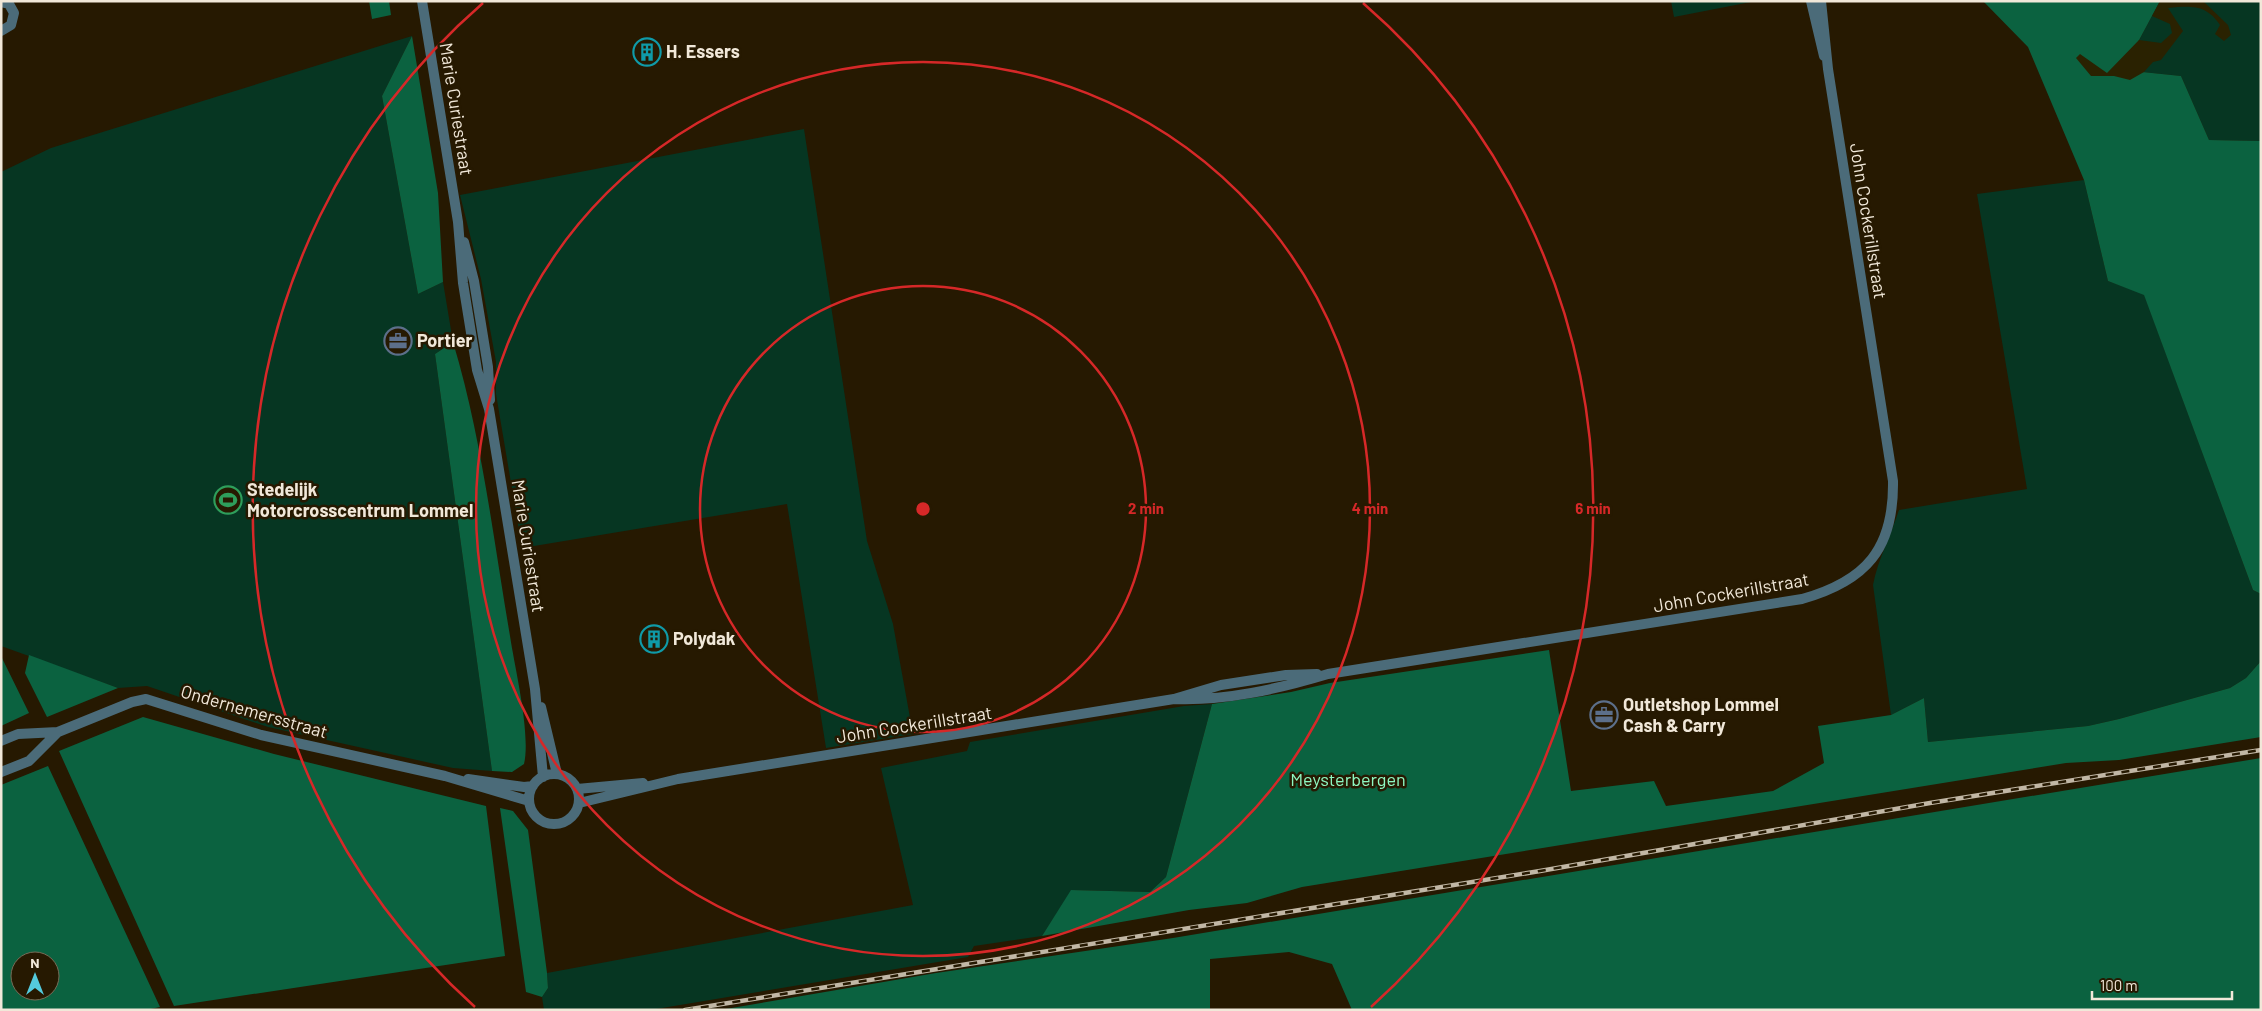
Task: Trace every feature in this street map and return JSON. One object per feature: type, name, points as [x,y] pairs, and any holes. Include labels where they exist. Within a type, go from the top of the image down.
[{"type":"street","name":"Marie Curiestraat","points":[[422,1],[458,222],[463,283],[477,370],[489,409],[535,689]]},
{"type":"street","name":"John Cockerillstraat","points":[[1811,1],[1819,42],[1828,69]]},
{"type":"street","name":"John Cockerillstraat","points":[[577,789],[660,782],[1174,699],[1221,685],[1286,675],[1328,674],[1802,599],[1840,586],[1869,564],[1879,549],[1891,516],[1893,481],[1828,69],[1821,1]]},
{"type":"street","points":[[1,2],[9,4],[14,19],[11,25],[1,31]]},
{"type":"street","points":[[535,689],[557,774]]},
{"type":"street","points":[[535,689],[543,776]]},
{"type":"street","name":"Ondernemersstraat","points":[[1,741],[18,734],[58,732],[132,702],[146,699],[278,739],[445,776],[529,801]]},
{"type":"street","name":"Ondernemersstraat","points":[[1,772],[29,762],[58,732]]},
{"type":"street","points":[[557,774],[572,782],[577,789],[579,803],[576,810],[565,822],[549,824],[535,815],[529,801],[533,786],[543,776],[557,774]]},
{"type":"street","name":"Ondernemersstraat","points":[[445,776],[524,787],[533,786]]},
{"type":"street","name":"John Cockerillstraat","points":[[579,803],[660,782]]},
{"type":"green space","points":[[369,1],[389,1],[391,15],[372,19]]},
{"type":"green space","points":[[1671,1],[1756,1],[1674,17]]},
{"type":"green space","points":[[1983,1],[2160,1],[2123,70],[2181,76],[2209,140],[2261,141],[2261,594],[2253,590],[2144,295],[2108,281],[2084,180],[2028,47]]},
{"type":"green space","points":[[2160,1],[2261,1],[2261,141],[2209,140],[2181,76],[2123,70]]},
{"type":"green space","name":"Stedelijk Motorcrosscentrum Lommel","points":[[412,36],[382,96],[418,294],[443,282],[453,342],[435,354],[492,771],[453,768],[268,727],[147,686],[118,688],[1,646],[1,172],[51,148]]},
{"type":"green space","points":[[412,36],[438,193],[443,282],[418,294],[382,96]]},
{"type":"green space","points":[[804,129],[867,541],[893,624],[913,734],[826,748],[787,504],[522,548],[496,394],[496,362],[481,279],[460,195]]},
{"type":"green space","points":[[2084,180],[2108,281],[2144,294],[2253,590],[2261,594],[2261,661],[2246,678],[2230,688],[2119,719],[2088,726],[1928,742],[1924,698],[1891,715],[1873,585],[1899,510],[2027,489],[1977,194]]},
{"type":"green space","points":[[453,342],[472,415],[479,451],[522,701],[526,751],[524,764],[512,772],[492,771],[435,354]]},
{"type":"green space","name":"Meysterbergen","points":[[1549,650],[1571,791],[1654,781],[1666,806],[1773,791],[1824,763],[1818,726],[1891,715],[1924,698],[1928,742],[2088,726],[2230,688],[2246,678],[2261,661],[2261,737],[2119,760],[2066,763],[1302,887],[1247,903],[1189,910],[1042,936],[1071,890],[1150,892],[1166,877],[1212,704],[1291,692],[1330,683]]},
{"type":"green space","points":[[29,655],[118,688],[47,717],[25,673]]},
{"type":"green space","points":[[1,656],[29,713],[1,726]]},
{"type":"green space","points":[[1212,704],[1166,877],[1150,892],[1072,890],[1042,936],[974,946],[968,957],[650,1010],[544,1010],[542,997],[548,988],[547,973],[913,905],[881,768],[967,751],[970,742],[1184,706]]},
{"type":"green space","points":[[143,717],[274,754],[486,806],[505,956],[174,1006],[59,751]]},
{"type":"green space","points":[[2261,758],[2261,1010],[1352,1010],[1332,964],[1289,952],[1210,959],[1210,1010],[720,1010],[936,973],[1173,938]]},
{"type":"green space","points":[[48,766],[160,1007],[146,1010],[1,1010],[1,785]]},
{"type":"green space","points":[[500,808],[513,811],[528,830],[547,973],[548,988],[542,997],[526,992]]},
{"type":"sand","points":[[2160,1],[2203,1],[2228,25],[2231,35],[2224,41],[2215,34],[2220,25],[2215,18],[2203,10],[2191,7],[2168,8],[2183,31],[2161,60],[2153,62],[2144,72],[2130,80],[2114,76],[2091,76],[2076,58],[2080,54],[2107,73],[2139,40],[2161,43],[2172,33],[2170,24],[2152,16]]},
{"type":"railway","points":[[685,1010],[1540,871],[1930,803],[2261,750]]},
{"type":"place","name":"H. Essers","points":[[647,52]]},
{"type":"place","name":"Portier","points":[[398,341]]},
{"type":"place","name":"Stedelijk Motorcrosscentrum Lommel","points":[[228,500]]},
{"type":"place","name":"Polydak","points":[[654,639]]},
{"type":"place","name":"Outletshop Lommel Cash & Carry","points":[[1604,715]]}]
